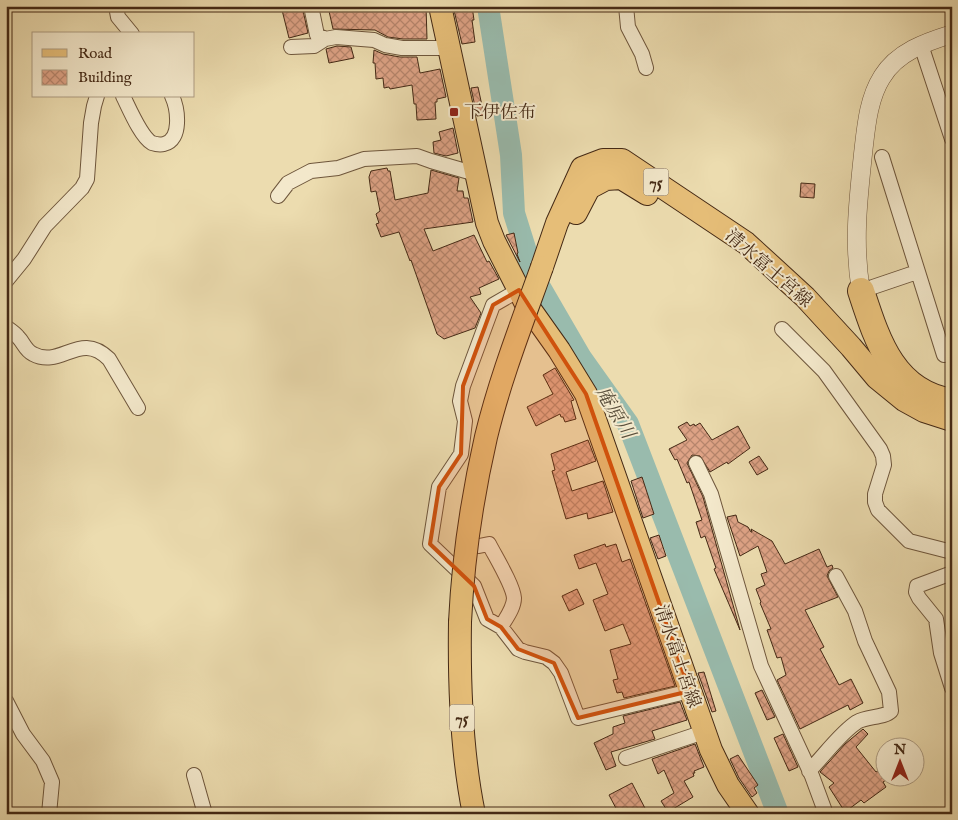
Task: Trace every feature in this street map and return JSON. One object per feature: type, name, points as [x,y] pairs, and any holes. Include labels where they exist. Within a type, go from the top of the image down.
[{"type":"highway","points":[[862,291],[876,319],[907,364],[940,388],[952,390]]},
{"type":"highway","points":[[862,291],[868,313],[884,351],[902,378],[928,396],[952,402]]},
{"type":"main road","name":"清水富士宮線","points":[[440,6],[487,222],[494,241],[519,290],[586,394],[710,750],[728,784],[748,814]]},
{"type":"main road","name":"清水富士宮線","points":[[474,814],[463,739],[460,622],[466,543],[486,436],[514,343],[557,223],[582,168],[603,160],[622,160],[746,243],[800,301],[869,388],[895,411],[919,424],[941,433],[952,435]]},
{"type":"main road","name":"清水富士宮線","points":[[800,301],[851,347],[877,378],[904,400],[924,411],[952,420]]},
{"type":"street","points":[[116,6],[118,17],[130,32]]},
{"type":"street","points":[[311,6],[317,35],[325,39]]},
{"type":"street","points":[[626,6],[628,27],[642,54],[646,68]]},
{"type":"street","points":[[917,272],[862,291],[857,258],[856,213],[870,106],[882,76],[891,65],[904,54],[921,45],[952,34]]},
{"type":"street","points":[[291,47],[314,46],[325,39],[348,37],[374,40],[385,45],[402,48],[448,48]]},
{"type":"street","points":[[921,45],[952,140]]},
{"type":"street","points":[[6,280],[24,259],[45,226],[82,188],[87,179],[91,123],[96,98]]},
{"type":"street","points":[[124,98],[144,135],[152,143],[160,145],[170,142],[175,136],[177,107],[173,98]]},
{"type":"street","points":[[278,196],[288,183],[311,171],[338,168],[364,159],[418,156],[476,174]]},
{"type":"street","points":[[882,157],[944,355],[952,353]]},
{"type":"street","points":[[519,290],[492,305],[463,386],[460,401],[465,421],[461,454],[438,487],[430,544],[474,586],[486,619],[501,627],[518,649],[546,657],[554,663],[561,673],[578,718],[690,691]]},
{"type":"street","points":[[6,327],[19,337],[26,350],[44,358],[53,358],[74,349],[86,347],[102,352],[109,359],[138,408]]},
{"type":"street","points":[[782,329],[824,371],[880,449],[884,464],[875,494],[878,510],[909,541],[952,552]]},
{"type":"street","points":[[696,463],[711,494],[761,666],[809,771],[826,814]]},
{"type":"street","points":[[479,546],[489,544],[512,590],[514,599],[501,627]]},
{"type":"street","points":[[952,573],[917,586],[916,592],[936,619],[941,653],[952,688]]},
{"type":"street","points":[[809,771],[850,727],[860,721],[888,714],[891,711],[889,692],[865,641],[855,611],[836,576]]},
{"type":"street","points":[[6,701],[22,734],[43,761],[52,782],[48,814]]},
{"type":"street","points":[[626,758],[704,732]]},
{"type":"street","points":[[194,774],[205,814]]},
{"type":"highlighted area","points":[[519,290],[586,394],[690,691],[578,718],[554,663],[518,649],[501,627],[487,619],[474,586],[430,544],[439,487],[461,454],[463,386],[493,305]]},
{"type":"building","points":[[281,6],[302,6],[308,33],[289,38]]},
{"type":"building","points":[[337,6],[426,6],[427,39],[388,37],[375,30],[333,29],[329,11],[337,9]]},
{"type":"building","points":[[453,6],[472,6],[475,42],[462,44]]},
{"type":"building","points":[[337,46],[351,47],[354,58],[329,63],[326,49]]},
{"type":"building","points":[[374,50],[383,54],[400,57],[417,57],[420,73],[440,69],[446,97],[437,99],[437,102],[435,102],[436,119],[417,120],[412,85],[390,89],[389,87],[384,88],[383,78],[376,79],[375,63],[373,63]]},
{"type":"building","points":[[478,87],[484,115],[477,116],[471,88]]},
{"type":"building","points":[[453,128],[458,153],[446,156],[434,153],[433,142],[441,140],[439,132]]},
{"type":"building","points":[[387,168],[390,171],[395,200],[428,193],[431,170],[459,178],[457,191],[463,191],[464,198],[468,198],[473,222],[424,229],[433,251],[474,235],[487,262],[489,261],[499,279],[479,288],[481,294],[470,297],[481,313],[475,328],[444,339],[437,334],[399,232],[381,237],[376,224],[379,223],[376,214],[380,211],[376,191],[371,192],[369,177],[371,171]]},
{"type":"building","points":[[801,183],[815,184],[814,198],[800,197]]},
{"type":"building","points":[[514,233],[517,254],[520,262],[506,235]]},
{"type":"building","points":[[555,368],[574,400],[571,401],[576,419],[565,422],[560,414],[536,426],[527,407],[553,394],[543,375]]},
{"type":"building","points":[[687,422],[690,426],[700,423],[712,440],[738,426],[750,448],[728,464],[727,462],[710,472],[700,456],[692,455],[687,463],[703,497],[740,630],[714,569],[716,568],[705,536],[701,538],[696,522],[702,520],[689,482],[687,483],[677,459],[675,460],[669,449],[687,440],[678,427]]},
{"type":"building","points":[[588,440],[596,461],[566,472],[572,491],[603,481],[613,512],[588,519],[587,513],[566,519],[552,471],[555,470],[551,454]]},
{"type":"building","points":[[759,456],[768,469],[757,475],[749,462]]},
{"type":"building","points":[[642,477],[654,514],[643,518],[631,481]]},
{"type":"building","points":[[736,515],[738,522],[748,527],[751,532],[751,529],[772,541],[785,564],[819,549],[827,567],[832,565],[833,568],[827,576],[838,597],[805,610],[824,647],[820,649],[839,685],[851,679],[863,703],[850,710],[848,705],[800,729],[777,680],[786,675],[781,657],[777,658],[767,630],[771,629],[756,589],[765,585],[761,574],[767,572],[758,546],[740,556],[727,517]]},
{"type":"building","points":[[659,535],[666,556],[658,559],[650,538]]},
{"type":"building","points":[[605,544],[606,547],[616,544],[622,562],[630,559],[675,686],[624,698],[622,692],[617,693],[613,680],[618,679],[610,650],[631,644],[623,624],[605,631],[593,600],[608,594],[596,563],[579,569],[574,555]]},
{"type":"building","points":[[577,589],[584,604],[569,611],[562,596]]},
{"type":"building","points":[[704,672],[716,711],[712,712],[698,673]]},
{"type":"building","points":[[762,690],[775,717],[767,720],[755,693]]},
{"type":"building","points":[[680,702],[687,720],[652,731],[655,739],[611,752],[616,766],[606,770],[594,743],[613,734],[613,727],[625,723],[623,716]]},
{"type":"building","points":[[863,729],[868,734],[856,747],[876,772],[876,788],[885,788],[864,803],[861,800],[845,812],[829,787],[834,783],[820,772],[845,744]]},
{"type":"building","points":[[783,734],[798,767],[789,771],[774,738]]},
{"type":"building","points":[[695,744],[704,767],[694,771],[694,776],[684,781],[693,797],[668,812],[661,801],[674,793],[664,770],[658,774],[652,759]]},
{"type":"building","points":[[738,755],[758,785],[754,788],[757,793],[752,797],[739,778],[730,759]]},
{"type":"building","points":[[632,783],[648,814],[619,814],[609,795]]},
{"type":"waterway","name":"庵原川","points":[[488,6],[511,155],[514,213],[534,277],[581,358],[628,424],[778,814]]},
{"type":"place","name":"下伊佐布","points":[[454,112]]}]
